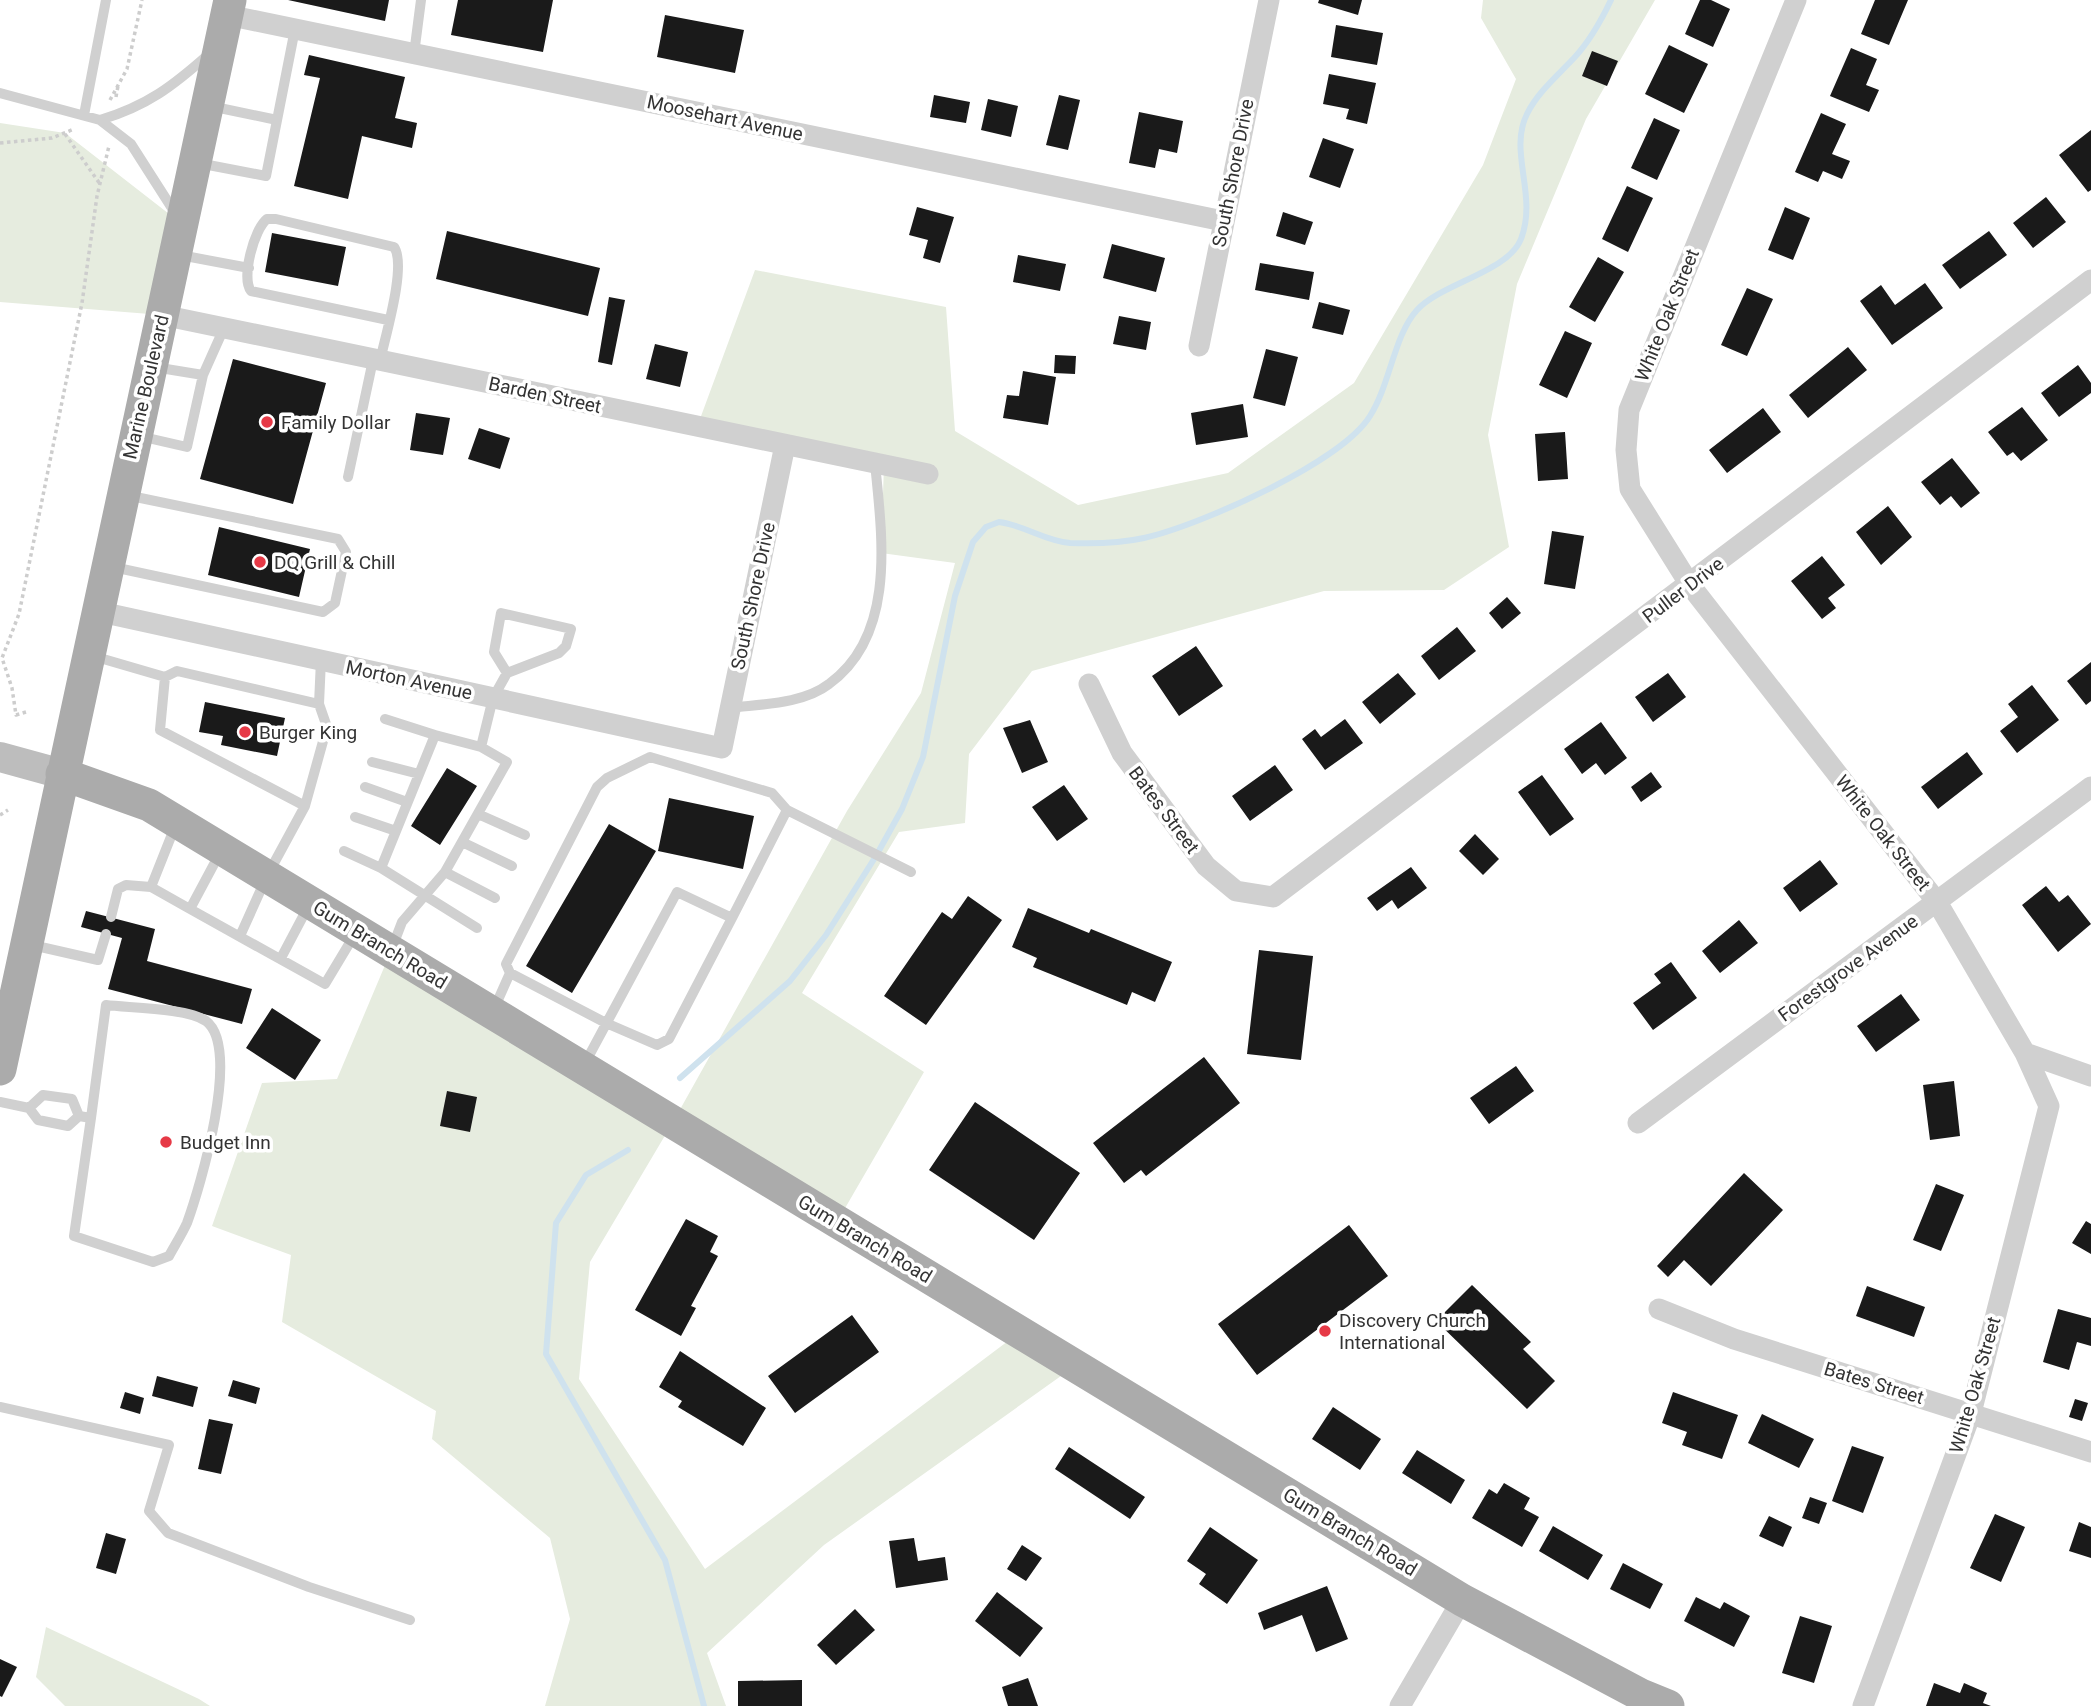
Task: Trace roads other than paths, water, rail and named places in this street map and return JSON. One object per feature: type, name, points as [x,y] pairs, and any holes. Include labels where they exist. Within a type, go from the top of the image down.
[{"type":"main road","name":"Marine Boulevard","points":[[0,1069],[96,611],[226,19]]},
{"type":"main road","points":[[0,757],[62,774]]},
{"type":"main road","name":"Gum Branch Road","points":[[62,774],[149,805],[1462,1600],[1642,1695],[1668,1706]]},
{"type":"street","name":"South Shore Drive","points":[[1199,346],[1269,0]]},
{"type":"street","name":"White Oak Street","points":[[1796,0],[1629,410],[1626,450],[1630,489],[1690,585],[1937,902],[2025,1053],[2049,1107],[1971,1413],[1863,1706]]},
{"type":"street","name":"Moosehart Avenue","points":[[226,19],[295,29],[1223,221]]},
{"type":"street","name":"Puller Drive","points":[[1273,897],[1690,585],[2091,279]]},
{"type":"street","name":"Barden Street","points":[[163,315],[928,474]]},
{"type":"street","name":"South Shore Drive","points":[[722,748],[785,445]]},
{"type":"street","name":"Morton Avenue","points":[[96,611],[722,748]]},
{"type":"street","name":"Bates Street","points":[[1089,684],[1122,753],[1206,866],[1236,891],[1273,897]]},
{"type":"street","name":"Forestgrove Avenue","points":[[1638,1123],[2091,787]]},
{"type":"street","points":[[2025,1053],[2091,1076]]},
{"type":"street","name":"Bates Street","points":[[1659,1309],[1734,1339],[2091,1452]]},
{"type":"street","points":[[1400,1706],[1462,1600]]},
{"type":"lane","points":[[84,115],[106,0]]},
{"type":"lane","points":[[414,54],[421,0]]},
{"type":"lane","points":[[100,120],[137,108],[171,88],[226,19]]},
{"type":"lane","points":[[195,162],[266,176],[295,29]]},
{"type":"lane","points":[[0,93],[100,120],[131,144],[179,239],[249,268]]},
{"type":"lane","points":[[207,105],[277,120]]},
{"type":"lane","points":[[348,477],[388,320],[400,262],[399,254],[388,243],[267,219],[256,231],[247,286],[257,294],[388,320]]},
{"type":"lane","points":[[136,435],[187,446],[203,375],[224,328]]},
{"type":"lane","points":[[151,366],[203,375]]},
{"type":"lane","points":[[730,708],[802,697],[829,685],[853,660],[871,631],[881,569],[881,527],[874,463]]},
{"type":"lane","points":[[107,565],[323,612],[335,603],[346,552],[345,545],[338,539],[122,495]]},
{"type":"lane","points":[[481,747],[493,698],[508,673],[559,653],[566,646],[571,629],[501,613],[494,652],[508,673]]},
{"type":"lane","points":[[87,654],[164,677],[177,671],[319,704]]},
{"type":"lane","points":[[240,936],[267,876],[305,806],[327,727],[319,704],[321,660]]},
{"type":"lane","points":[[164,677],[160,730],[305,806]]},
{"type":"lane","points":[[385,719],[481,747],[507,762],[444,873],[402,922],[391,951]]},
{"type":"lane","points":[[381,868],[435,735]]},
{"type":"lane","points":[[787,810],[669,1039],[657,1045],[647,1043],[510,973],[506,964],[597,787],[607,778],[650,757],[772,793],[787,810],[912,872]]},
{"type":"lane","points":[[372,762],[419,774]]},
{"type":"lane","points":[[365,787],[408,802]]},
{"type":"lane","points":[[478,814],[525,835]]},
{"type":"lane","points":[[355,817],[396,831]]},
{"type":"lane","points":[[151,887],[177,822]]},
{"type":"lane","points":[[462,842],[512,866]]},
{"type":"lane","points":[[190,909],[222,849]]},
{"type":"lane","points":[[344,850],[381,868],[477,928]]},
{"type":"lane","points":[[444,873],[495,898]]},
{"type":"lane","points":[[111,917],[118,889],[126,884],[151,887],[325,984],[356,930]]},
{"type":"lane","points":[[583,1068],[677,892],[732,918]]},
{"type":"lane","points":[[281,958],[310,902]]},
{"type":"lane","points":[[27,943],[98,960],[106,934]]},
{"type":"lane","points":[[492,1012],[510,973]]},
{"type":"lane","points":[[106,1005],[191,1015],[206,1021],[215,1031],[221,1060],[214,1126],[186,1224],[169,1256],[153,1262],[74,1236],[91,1118],[106,1005]]},
{"type":"lane","points":[[29,1108],[43,1095],[72,1099],[79,1116]]},
{"type":"lane","points":[[0,1102],[29,1108],[38,1120],[68,1126],[79,1116]]},
{"type":"lane","points":[[79,1116],[91,1118]]},
{"type":"lane","points":[[0,1407],[169,1445],[149,1511],[169,1533],[309,1587],[410,1620]]},
{"type":"waterway","points":[[680,1078],[790,981],[826,935],[902,809],[923,757],[955,596],[973,542],[986,527],[999,522],[1070,543],[1144,538],[1232,507],[1300,472],[1354,434],[1377,404],[1397,346],[1409,320],[1417,310],[1442,292],[1503,260],[1521,239],[1526,206],[1520,143],[1527,114],[1542,92],[1585,45],[1611,0]]},
{"type":"waterway","points":[[628,1150],[586,1175],[556,1223],[546,1354],[665,1560],[704,1706]]},
{"type":"place","name":"Family Dollar","points":[[267,422]]},
{"type":"place","name":"DQ Grill & Chill","points":[[260,562]]},
{"type":"place","name":"Burger King","points":[[245,732]]},
{"type":"place","name":"Budget Inn","points":[[166,1142]]},
{"type":"place","name":"Discovery Church International","points":[[1325,1331]]}]
